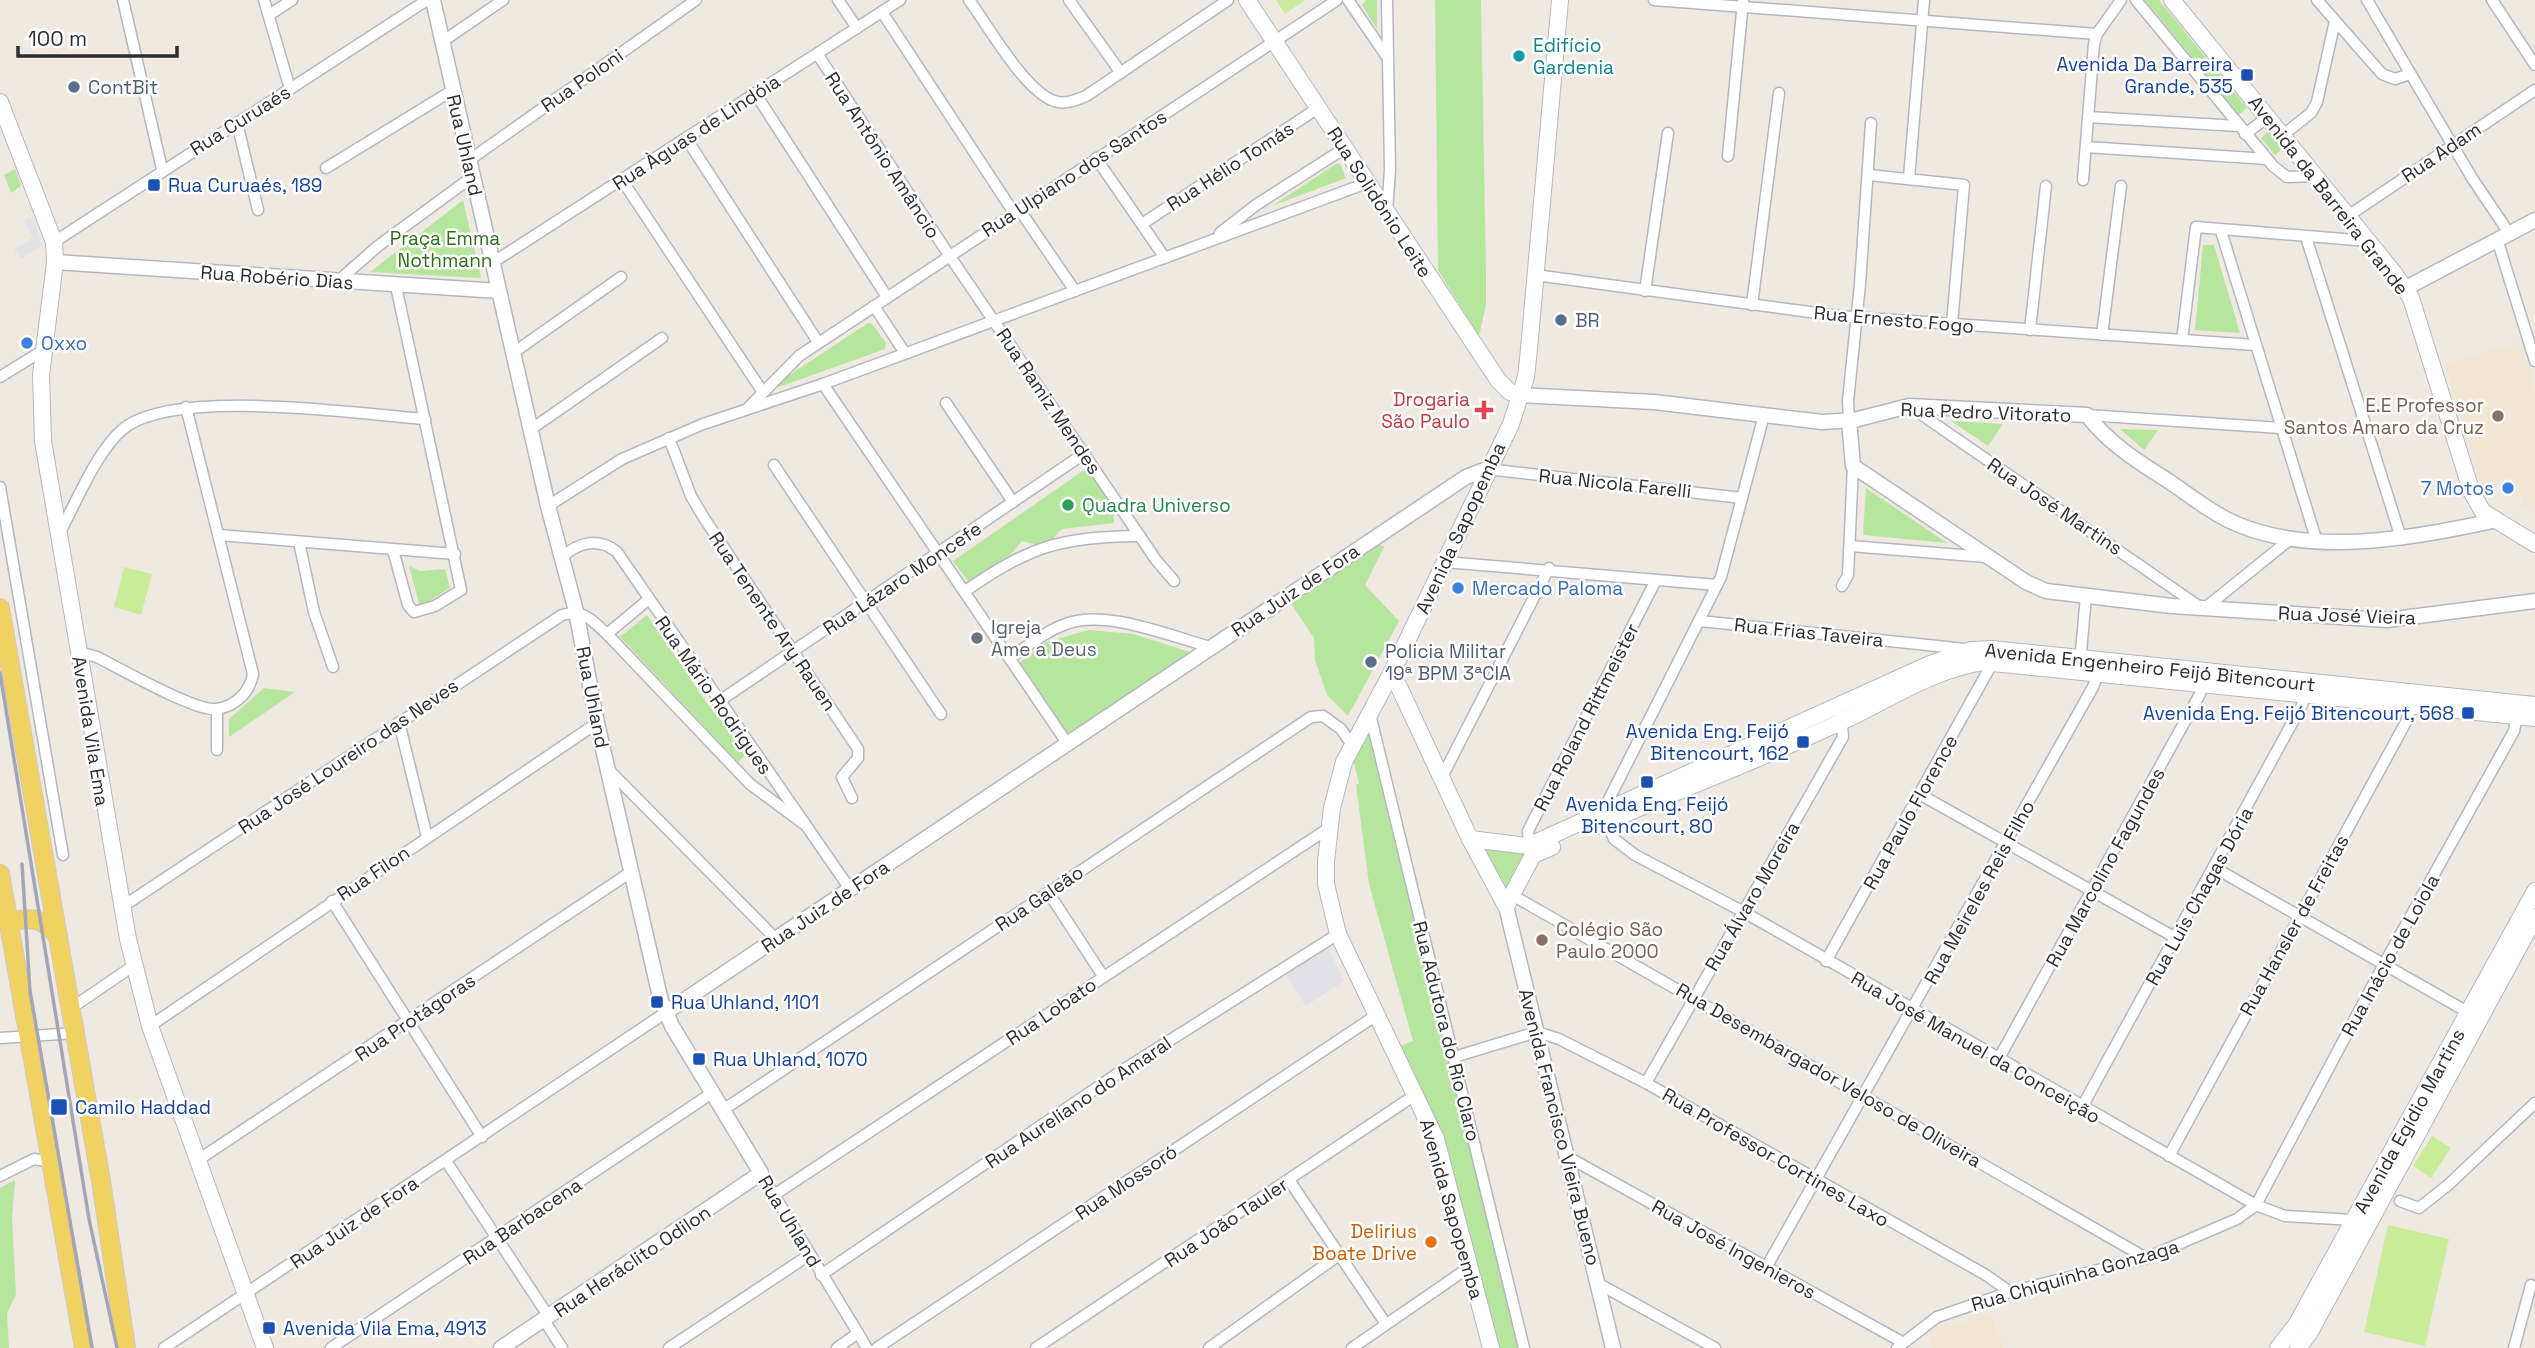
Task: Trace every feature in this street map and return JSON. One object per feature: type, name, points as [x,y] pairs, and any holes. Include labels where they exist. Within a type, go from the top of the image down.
[{"type":"main road","name":"Rua Solidônio Leite","points":[[1247,0],[1498,380],[1510,392],[1521,395]]},
{"type":"main road","name":"Avenida Sapopemba","points":[[1491,1348],[1436,1139],[1338,934],[1326,884],[1329,828],[1337,782],[1352,745],[1392,672],[1487,469],[1511,424],[1521,395],[1528,358],[1560,0]]},
{"type":"main road","name":"Avenida da Barreira Grande","points":[[2172,0],[2316,176],[2404,289],[2423,331],[2472,493],[2483,512],[2535,544]]},
{"type":"main road","name":"Avenida Vila Ema","points":[[0,102],[54,242],[55,262],[42,351],[43,441],[94,756],[133,966],[150,1026],[265,1348]]},
{"type":"main road","points":[[0,609],[110,1236],[126,1348]]},
{"type":"main road","name":"Avenida Engenheiro Feijó Bitencourt","points":[[1840,714],[1930,664],[1971,650],[2099,668],[2518,710],[2535,718]]},
{"type":"main road","name":"Avenida Engenheiro Feijó Bitencourt","points":[[1530,850],[1840,714],[1957,666],[1993,662],[2080,665]]},
{"type":"main road","points":[[1392,672],[1470,839],[1509,900]]},
{"type":"main road","name":"Avenida Engenheiro Feijó Bitencourt","points":[[2518,710],[2535,705]]},
{"type":"main road","points":[[1470,839],[1530,850],[1509,900]]},
{"type":"main road","points":[[0,874],[84,1348]]},
{"type":"main road","name":"Avenida Egídio Martins","points":[[2475,1016],[2535,891]]},
{"type":"main road","name":"Avenida Egídio Martins","points":[[2298,1348],[2307,1335],[2360,1224],[2475,1016],[2535,917]]},
{"type":"main road","points":[[9,922],[36,918],[45,922],[58,936]]},
{"type":"main road","name":"Avenida Egídio Martins","points":[[2278,1348],[2307,1335]]},
{"type":"street","points":[[123,0],[162,169]]},
{"type":"street","points":[[264,0],[290,89]]},
{"type":"street","points":[[269,15],[292,0]]},
{"type":"street","name":"Rua Curuaés","points":[[54,242],[162,169],[427,0]]},
{"type":"street","name":"Rua Uhland","points":[[433,0],[530,430],[576,611],[597,723],[665,1013],[867,1348]]},
{"type":"street","points":[[442,42],[503,0]]},
{"type":"street","name":"Rua Poloni","points":[[468,161],[696,0]]},
{"type":"street","points":[[838,0],[858,29]]},
{"type":"street","name":"Rua Àguas de Lindóia","points":[[492,263],[900,0]]},
{"type":"street","points":[[969,0],[1028,81],[1053,101],[1063,103],[1086,96],[1228,0]]},
{"type":"street","points":[[1069,0],[1121,72]]},
{"type":"street","name":"Rua Ulpiano dos Santos","points":[[749,407],[799,356],[818,342],[1337,0]]},
{"type":"street","points":[[1348,0],[1387,57]]},
{"type":"street","points":[[1387,0],[1390,170],[1387,212]]},
{"type":"street","points":[[1654,0],[1743,4],[2097,34]]},
{"type":"street","points":[[1909,178],[1924,0]]},
{"type":"street","points":[[2083,180],[2097,34],[2121,0]]},
{"type":"street","name":"Avenida da Barreira Grande","points":[[2136,0],[2267,159]]},
{"type":"street","points":[[2317,0],[2389,79],[2410,74]]},
{"type":"street","points":[[2367,0],[2453,144],[2503,236],[2535,360]]},
{"type":"street","points":[[2492,0],[2535,65]]},
{"type":"street","points":[[1728,156],[1743,4]]},
{"type":"street","points":[[882,12],[1016,211],[1075,290]]},
{"type":"street","points":[[2283,135],[2311,113],[2317,102],[2335,21]]},
{"type":"street","name":"Rua Antônio Amâncio","points":[[818,55],[949,255]]},
{"type":"street","points":[[326,168],[453,90]]},
{"type":"street","name":"Rua Adam","points":[[2348,216],[2535,90]]},
{"type":"street","points":[[755,93],[887,297]]},
{"type":"street","points":[[1752,305],[1779,93]]},
{"type":"street","name":"Rua Hélio Tomás","points":[[1142,224],[1318,108]]},
{"type":"street","points":[[2088,117],[2242,130],[2268,117]]},
{"type":"street","points":[[237,123],[258,210]]},
{"type":"street","points":[[1842,586],[1848,575],[1853,466],[1848,401],[1869,175],[1871,123]]},
{"type":"street","points":[[1645,291],[1668,133]]},
{"type":"street","points":[[685,138],[818,342]]},
{"type":"street","points":[[2086,147],[2267,159],[2287,177],[2316,176]]},
{"type":"street","points":[[1209,241],[1256,205],[1345,148]]},
{"type":"street","points":[[1096,158],[1165,258]]},
{"type":"street","points":[[1869,175],[1964,186],[1952,324]]},
{"type":"street","points":[[338,281],[379,246],[472,177]]},
{"type":"street","points":[[622,180],[762,391]]},
{"type":"street","points":[[548,506],[622,459],[669,438],[749,407],[823,384],[1367,183]]},
{"type":"street","points":[[2030,330],[2046,186]]},
{"type":"street","points":[[2102,335],[2122,186]]},
{"type":"street","points":[[2404,289],[2535,220]]},
{"type":"street","points":[[2182,340],[2196,228],[2368,241]]},
{"type":"street","points":[[2221,231],[2316,539]]},
{"type":"street","points":[[2306,237],[2401,538]]},
{"type":"street","name":"Rua Ramiz Mendes","points":[[949,255],[1140,536],[1174,581]]},
{"type":"street","name":"Rua Robério Dias","points":[[55,262],[499,292]]},
{"type":"street","name":"Rua Ernesto Fogo","points":[[1535,275],[1857,317],[2255,345]]},
{"type":"street","points":[[513,353],[621,277]]},
{"type":"street","points":[[393,550],[408,605],[417,613],[461,590],[396,286]]},
{"type":"street","points":[[874,306],[905,353]]},
{"type":"street","points":[[530,430],[662,338]]},
{"type":"street","points":[[0,377],[42,351]]},
{"type":"street","points":[[823,384],[1067,743]]},
{"type":"street","name":"Rua Pedro Vitorato","points":[[1521,395],[1654,402],[1822,422],[1849,420],[1909,406],[2087,415],[2097,429],[2127,455],[2226,519],[2261,532],[2360,541],[2401,538],[2497,520]]},
{"type":"street","points":[[946,403],[1013,502]]},
{"type":"street","points":[[59,534],[105,450],[124,429],[155,413],[217,404],[425,419]]},
{"type":"street","name":"Rua José Martins","points":[[1909,406],[2202,607]]},
{"type":"street","points":[[79,652],[97,657],[199,707],[217,709],[245,694],[253,674],[186,407]]},
{"type":"street","points":[[1604,818],[1717,584],[1764,415]]},
{"type":"street","points":[[2087,415],[2281,428]]},
{"type":"street","name":"Rua Tenente Ary Rauen","points":[[669,438],[691,496],[704,518],[859,749],[858,758],[842,777],[852,798]]},
{"type":"street","name":"Rua Lázaro Moncefe","points":[[718,702],[1085,453]]},
{"type":"street","points":[[774,465],[941,714]]},
{"type":"street","name":"Rua José Vieira","points":[[1853,466],[2036,588],[2086,596],[2202,607],[2403,620],[2535,601]]},
{"type":"street","name":"Rua Nicola Farelli","points":[[1487,469],[1742,498]]},
{"type":"street","name":"Rua Juiz de Fora","points":[[164,1348],[1210,647],[1466,477],[1487,469]]},
{"type":"street","points":[[0,487],[63,855]]},
{"type":"street","points":[[219,535],[455,554]]},
{"type":"street","points":[[965,592],[1031,551],[1077,539],[1140,536]]},
{"type":"street","points":[[2202,607],[2293,537]]},
{"type":"street","points":[[299,542],[314,612],[333,667]]},
{"type":"street","name":"Rua Mário Rodrigues","points":[[561,558],[570,549],[592,542],[606,543],[617,552],[718,702],[850,889]]},
{"type":"street","points":[[1850,546],[1990,557]]},
{"type":"street","points":[[1445,562],[1549,568],[1717,584]]},
{"type":"street","points":[[1441,779],[1549,568]]},
{"type":"street","name":"Rua Roland Rittmeister","points":[[1530,850],[1528,831],[1656,580]]},
{"type":"street","points":[[2080,665],[2086,596]]},
{"type":"street","points":[[607,634],[649,599]]},
{"type":"street","points":[[576,611],[588,616],[607,634],[750,784],[804,824]]},
{"type":"street","name":"Rua José Loureiro das Neves","points":[[122,907],[562,615],[576,611]]},
{"type":"street","points":[[1010,658],[1067,623],[1084,620],[1104,619],[1210,647]]},
{"type":"street","name":"Rua Frias Taveira","points":[[1700,621],[1971,650]]},
{"type":"street","points":[[1917,643],[1931,656],[1930,664]]},
{"type":"street","name":"Rua Paulo Florence","points":[[1826,961],[1993,662]]},
{"type":"street","name":"Rua Meireles Reis Filho","points":[[1767,1266],[2007,843],[2099,668]]},
{"type":"street","name":"Rua Marcolino Fagundes","points":[[1998,1060],[2206,678]]},
{"type":"street","name":"Rua Luis Chagas Dória","points":[[2082,1107],[2215,868],[2306,689]]},
{"type":"street","name":"Rua Hansler de Freitas","points":[[2169,1156],[2413,699]]},
{"type":"street","points":[[217,709],[217,750]]},
{"type":"street","name":"Rua Inácio de Loiola","points":[[2256,1205],[2384,964],[2514,732],[2518,710]]},
{"type":"street","name":"Rua Adutora do Rio Claro","points":[[1370,714],[1524,1348]]},
{"type":"street","name":"Rua Álvaro Moreira","points":[[1646,1083],[1843,737],[1840,714]]},
{"type":"street","name":"Rua Galeão","points":[[723,1110],[1311,717],[1324,716],[1341,729],[1352,745]]},
{"type":"street","points":[[399,722],[427,837]]},
{"type":"street","name":"Rua Filon","points":[[150,1026],[597,723]]},
{"type":"street","points":[[607,768],[776,939]]},
{"type":"street","points":[[1921,794],[2176,938]]},
{"type":"street","name":"Rua José Manuel da Conceição","points":[[1604,818],[1614,839],[1635,855],[1742,911],[1912,1011],[2256,1205],[2285,1216],[2360,1224]]},
{"type":"street","name":"Rua Lobato","points":[[774,1195],[1329,828]]},
{"type":"street","points":[[2215,868],[2475,1016]]},
{"type":"street","name":"Rua Protágoras","points":[[198,1160],[411,1021],[631,872]]},
{"type":"street","points":[[1048,892],[1103,976]]},
{"type":"street","name":"Rua Desembargador Veloso de Oliveira","points":[[1509,900],[1694,998],[2146,1258]]},
{"type":"street","name":"Avenida Francisco Vieira Bueno","points":[[1509,900],[1537,1032],[1613,1348]]},
{"type":"street","points":[[332,901],[411,1021],[482,1137]]},
{"type":"street","name":"Rua Aureliano do Amaral","points":[[821,1275],[1123,1070],[1338,934]]},
{"type":"street","points":[[70,1009],[133,966]]},
{"type":"street","name":"Rua Mossoró","points":[[877,1348],[1375,1016]]},
{"type":"street","points":[[1454,1057],[1537,1032]]},
{"type":"street","name":"Rua Professor Cortines Laxo","points":[[1537,1032],[1583,1050],[1646,1083],[1815,1181],[1986,1275],[2010,1293]]},
{"type":"street","points":[[0,1038],[75,1033]]},
{"type":"street","name":"Rua Barbacena","points":[[331,1348],[712,1093]]},
{"type":"street","name":"Rua João Tauler","points":[[1037,1348],[1415,1095]]},
{"type":"street","points":[[2400,1200],[2419,1208],[2448,1185],[2535,1103]]},
{"type":"street","name":"Rua José Ingenieros","points":[[1566,1156],[1767,1266],[1899,1345]]},
{"type":"street","points":[[0,1176],[34,1159],[50,1162]]},
{"type":"street","points":[[446,1161],[497,1238],[562,1348]]},
{"type":"street","name":"Rua Heráclito Odilon","points":[[501,1348],[761,1173]]},
{"type":"street","points":[[1289,1180],[1385,1324]]},
{"type":"street","name":"Rua Chiquinha Gonzaga","points":[[1899,1345],[1937,1317],[2010,1293],[2146,1258],[2237,1219],[2256,1205]]},
{"type":"street","points":[[669,1348],[809,1255]]},
{"type":"street","points":[[1209,1348],[1339,1255]]},
{"type":"street","points":[[1352,1348],[1471,1266]]},
{"type":"street","points":[[1599,1284],[1715,1348]]},
{"type":"street","points":[[2514,1348],[2531,1285]]},
{"type":"street","points":[[837,1348],[858,1333]]},
{"type":"shaded area","points":[[29,216],[36,225],[42,245],[21,259],[14,250],[33,238],[24,221]]},
{"type":"shaded area","name":"E.E Professor Santos Amaro da Cruz","points":[[2520,342],[2535,391],[2535,503],[2524,507],[2514,476],[2482,486],[2445,365]]},
{"type":"shaded area","points":[[1328,947],[1344,981],[1306,1006],[1284,972]]},
{"type":"shaded area","points":[[1990,1314],[2003,1348],[1932,1348],[1929,1331]]},
{"type":"green space","points":[[1276,0],[1305,0],[1285,14]]},
{"type":"green space","points":[[1366,0],[1377,0],[1377,29],[1362,5]]},
{"type":"green space","points":[[1435,0],[1481,0],[1486,305],[1479,336],[1438,270]]},
{"type":"green space","points":[[2145,0],[2159,0],[2247,108],[2239,115]]},
{"type":"green space","points":[[2268,132],[2282,149],[2275,155],[2261,138]]},
{"type":"green space","points":[[1336,164],[1340,164],[1346,178],[1272,206]]},
{"type":"green space","points":[[15,169],[21,186],[11,193],[4,175]]},
{"type":"green space","name":"Praça Emma Nothmann","points":[[463,200],[481,278],[370,272]]},
{"type":"green space","points":[[2203,245],[2214,245],[2240,333],[2195,330]]},
{"type":"green space","points":[[868,323],[872,324],[886,343],[885,349],[776,388],[776,384]]},
{"type":"green space","points":[[1951,421],[2003,424],[1988,446]]},
{"type":"green space","points":[[2120,429],[2158,430],[2144,450]]},
{"type":"green space","points":[[1087,468],[1113,507],[1114,523],[1062,529],[1045,547],[1022,541],[1010,555],[968,581],[953,561]]},
{"type":"green space","points":[[1866,488],[1947,543],[1863,535]]},
{"type":"green space","points":[[1379,544],[1384,547],[1365,585],[1399,621],[1348,716],[1327,695],[1315,660],[1314,638],[1290,602]]},
{"type":"green space","points":[[409,566],[420,571],[445,569],[450,588],[420,607]]},
{"type":"green space","points":[[124,567],[152,574],[141,615],[114,607]]},
{"type":"green space","points":[[647,615],[709,706],[748,753],[738,762],[620,637]]},
{"type":"green space","points":[[1089,630],[1133,634],[1190,652],[1070,737],[1019,663],[1046,642]]},
{"type":"green space","points":[[264,688],[295,692],[229,737],[229,719]]},
{"type":"green space","points":[[1371,725],[1521,1348],[1489,1348],[1431,1110],[1400,1046],[1413,1041],[1369,884],[1356,785],[1359,783],[1353,759]]},
{"type":"green space","points":[[1470,839],[1533,855],[1506,906]]},
{"type":"green space","points":[[2432,1136],[2451,1148],[2431,1178],[2413,1166]]},
{"type":"green space","points":[[15,1180],[12,1218],[16,1295],[7,1313],[9,1348],[0,1348],[0,1188]]},
{"type":"green space","points":[[2388,1225],[2449,1239],[2425,1346],[2364,1332]]},
{"type":"railway","points":[[0,673],[89,1219],[117,1348]]},
{"type":"railway","points":[[22,864],[30,991],[92,1348]]},
{"type":"place","name":"Edifício Gardenia","points":[[1519,56]]},
{"type":"place","name":"Avenida Da Barreira Grande, 535","points":[[2247,75]]},
{"type":"place","name":"ContBit","points":[[74,87]]},
{"type":"place","name":"Rua Curuaés, 189","points":[[154,185]]},
{"type":"place","name":"BR","points":[[1561,320]]},
{"type":"place","name":"Oxxo","points":[[27,343]]},
{"type":"place","name":"Drogaria São Paulo","points":[[1484,410]]},
{"type":"place","name":"E.E Professor Santos Amaro da Cruz","points":[[2498,416]]},
{"type":"place","name":"7 Motos","points":[[2508,488]]},
{"type":"place","name":"Quadra Universo","points":[[1068,505]]},
{"type":"place","name":"Mercado Paloma","points":[[1458,588]]},
{"type":"place","name":"Igreja Ame a Deus","points":[[977,638]]},
{"type":"place","name":"Policia Militar 19ª BPM 3ªCIA","points":[[1371,662]]},
{"type":"place","name":"Avenida Eng. Feijó Bitencourt, 568","points":[[2468,713]]},
{"type":"place","name":"Avenida Eng. Feijó Bitencourt, 162","points":[[1803,742]]},
{"type":"place","name":"Avenida Eng. Feijó Bitencourt, 80","points":[[1647,782]]},
{"type":"place","name":"Colégio São Paulo 2000","points":[[1542,940]]},
{"type":"place","name":"Rua Uhland, 1101","points":[[657,1002]]},
{"type":"place","name":"Rua Uhland, 1070","points":[[699,1059]]},
{"type":"place","name":"Camilo Haddad","points":[[59,1107]]},
{"type":"place","name":"Delirius Boate Drive","points":[[1431,1242]]},
{"type":"place","name":"Avenida Vila Ema, 4913","points":[[269,1328]]}]
